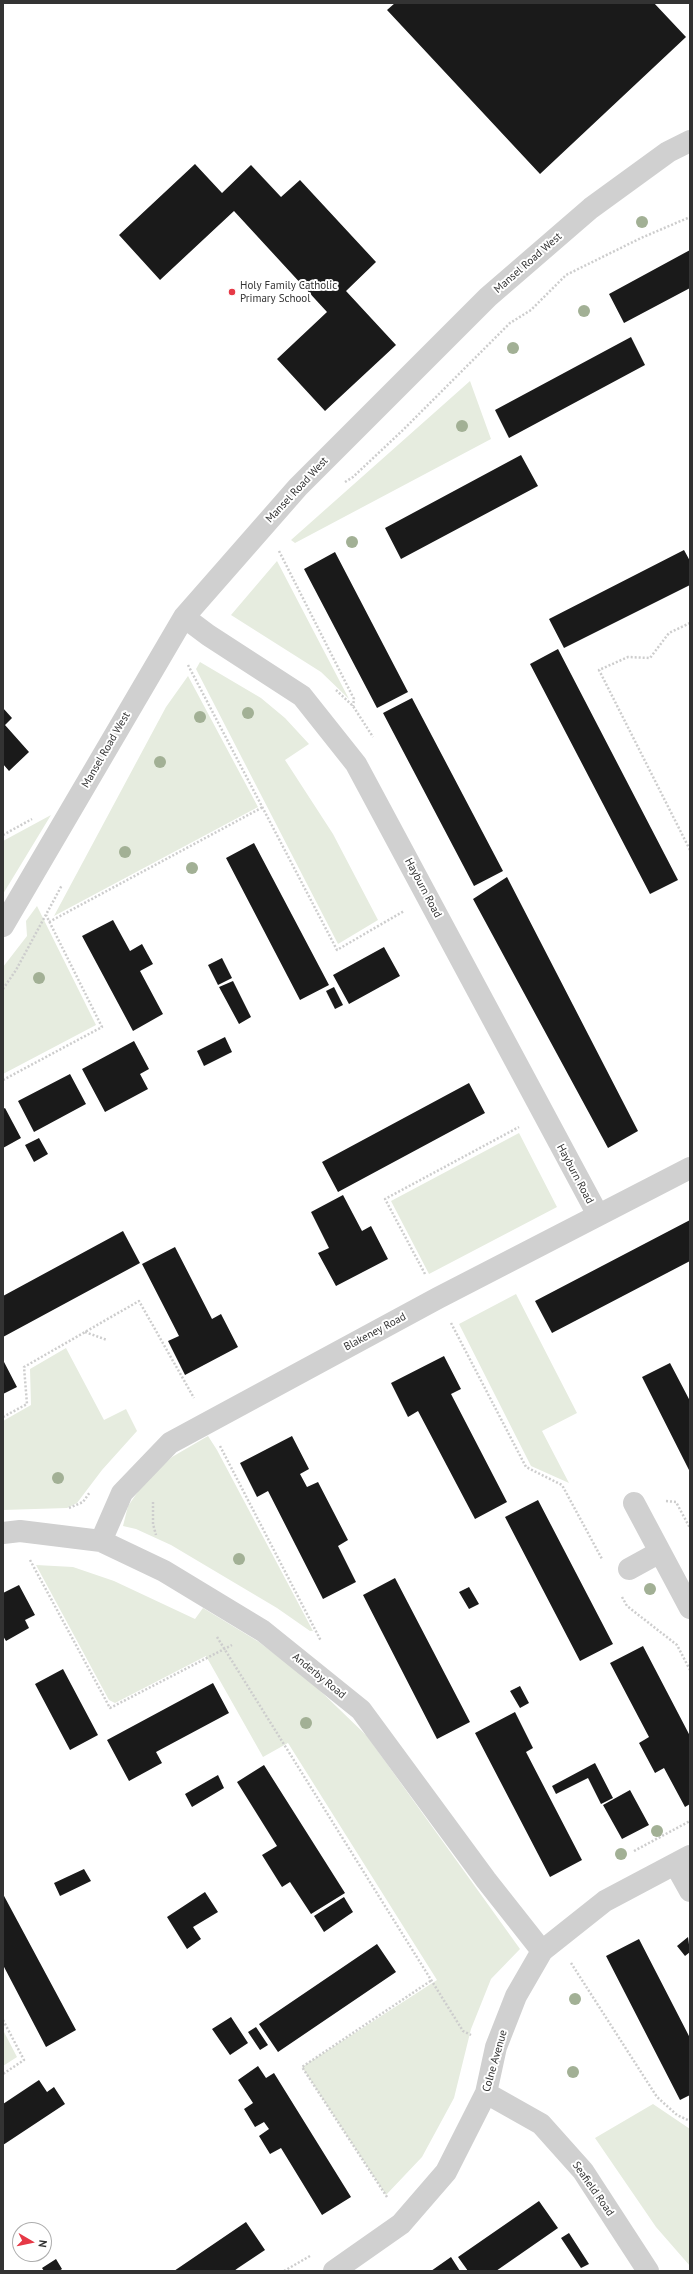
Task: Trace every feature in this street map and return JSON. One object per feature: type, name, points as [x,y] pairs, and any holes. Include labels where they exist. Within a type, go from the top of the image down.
[{"type":"street","name":"Mansel Road West","points":[[3,926],[184,617],[298,487],[488,297],[592,208],[668,152],[690,141]]},
{"type":"street","name":"Hayburn Road","points":[[184,617],[208,635],[302,696],[356,764],[598,1215]]},
{"type":"street","name":"Blakeney Road","points":[[101,1541],[122,1493],[170,1444],[438,1298],[690,1168]]},
{"type":"street","points":[[634,1503],[690,1608]]},
{"type":"street","name":"Anderby Road","points":[[9,1533],[101,1541],[164,1571],[264,1631],[361,1710],[486,1880],[549,1946]]},
{"type":"street","points":[[629,1569],[660,1552]]},
{"type":"street","points":[[683,1860],[690,1891]]},
{"type":"street","name":"Colne Avenue","points":[[334,2271],[401,2224],[446,2172],[486,2093],[496,2047],[516,1996],[549,1946],[605,1901],[683,1860]]},
{"type":"street","name":"Seafield Road","points":[[486,2093],[541,2124],[583,2171],[648,2271]]},
{"type":"path","points":[[340,486],[353,477],[510,323],[531,310],[566,276],[641,238],[690,217]]},
{"type":"path","points":[[277,547],[354,698],[353,706]]},
{"type":"path","points":[[690,623],[668,633],[650,658],[628,657],[599,670],[690,850]]},
{"type":"path","points":[[188,665],[337,950],[428,898]]},
{"type":"path","points":[[49,922],[263,807]]},
{"type":"path","points":[[3,1080],[102,1027],[30,882]]},
{"type":"path","points":[[543,1114],[385,1199],[526,1467],[562,1485],[605,1565]]},
{"type":"path","points":[[3,1417],[27,1404],[24,1367],[139,1301],[208,1423]]},
{"type":"path","points":[[85,1332],[107,1340]]},
{"type":"path","points":[[155,1497],[153,1524],[159,1540]]},
{"type":"path","points":[[9,1533],[110,1708],[224,1649],[264,1631]]},
{"type":"path","points":[[621,1595],[628,1606],[677,1645],[690,1670]]},
{"type":"path","points":[[216,1635],[463,2031],[474,2036],[476,2030]]},
{"type":"path","points":[[549,1946],[657,2097],[678,2115],[690,2122]]},
{"type":"path","points":[[393,2194],[388,2199],[302,2067],[432,1980]]},
{"type":"path","points":[[3,2020],[24,2060],[3,2074]]},
{"type":"path","points":[[284,2271],[315,2252]]},
{"type":"shaded area","points":[[470,381],[491,439],[295,543],[291,540]]},
{"type":"shaded area","points":[[277,561],[349,699],[321,672],[231,615]]},
{"type":"shaded area","points":[[200,662],[261,698],[285,718],[309,744],[285,760],[333,834],[378,920],[338,944],[196,669]]},
{"type":"shaded area","points":[[188,676],[258,807],[54,916],[166,707]]},
{"type":"shaded area","points":[[51,815],[17,871],[3,894],[3,841]]},
{"type":"shaded area","points":[[37,906],[96,1025],[3,1074],[3,967],[27,936],[26,921]]},
{"type":"shaded area","points":[[519,1133],[557,1207],[429,1274],[391,1201]]},
{"type":"shaded area","points":[[516,1294],[577,1413],[542,1431],[569,1483],[531,1466],[459,1324]]},
{"type":"shaded area","points":[[66,1348],[104,1420],[126,1409],[137,1431],[102,1470],[77,1503],[67,1508],[3,1510],[3,1421],[31,1405],[30,1369]]},
{"type":"shaded area","points":[[208,1436],[217,1450],[313,1631],[310,1631],[277,1608],[171,1545],[136,1529],[123,1526],[128,1506],[146,1480],[172,1457]]},
{"type":"shaded area","points":[[36,1565],[73,1567],[114,1581],[195,1619],[203,1608],[259,1642],[310,1681],[367,1736],[520,1949],[491,1979],[471,2029],[454,2098],[422,2157],[386,2195],[302,2067],[437,1980],[288,1743],[263,1757],[206,1656],[115,1703],[109,1700]]},
{"type":"shaded area","points":[[3,2030],[17,2057],[3,2066]]},
{"type":"shaded area","points":[[653,2104],[690,2129],[690,2266],[656,2227],[595,2138]]},
{"type":"building","points":[[395,3],[654,3],[686,37],[540,174],[387,10]]},
{"type":"building","points":[[195,164],[222,193],[251,165],[281,197],[300,180],[376,262],[346,291],[396,345],[325,411],[277,359],[327,312],[234,211],[160,280],[119,235]]},
{"type":"building","points":[[690,250],[690,288],[624,323],[609,294]]},
{"type":"building","points":[[631,337],[645,365],[509,438],[495,410]]},
{"type":"building","points":[[521,455],[538,486],[401,559],[385,528]]},
{"type":"building","points":[[684,550],[690,561],[690,585],[564,648],[549,619]]},
{"type":"building","points":[[335,552],[408,692],[377,708],[304,569]]},
{"type":"building","points":[[558,649],[678,880],[650,894],[530,664]]},
{"type":"building","points":[[412,698],[503,871],[474,886],[383,713]]},
{"type":"building","points":[[3,708],[12,718],[5,725],[29,752],[9,771],[3,764]]},
{"type":"building","points":[[254,843],[329,985],[300,1000],[226,858]]},
{"type":"building","points":[[507,877],[638,1131],[608,1148],[473,899]]},
{"type":"building","points":[[113,920],[130,951],[142,944],[153,964],[140,971],[163,1014],[133,1031],[82,936]]},
{"type":"building","points":[[384,947],[400,976],[349,1004],[333,975]]},
{"type":"building","points":[[222,958],[232,978],[218,985],[208,965]]},
{"type":"building","points":[[233,981],[251,1017],[239,1024],[219,987]]},
{"type":"building","points":[[334,987],[343,1005],[335,1009],[326,991]]},
{"type":"building","points":[[225,1037],[232,1052],[204,1066],[197,1051]]},
{"type":"building","points":[[134,1041],[149,1069],[140,1074],[148,1089],[105,1112],[82,1069]]},
{"type":"building","points":[[70,1074],[86,1104],[34,1132],[18,1101]]},
{"type":"building","points":[[469,1083],[485,1113],[338,1192],[322,1162]]},
{"type":"building","points":[[5,1108],[21,1138],[3,1148],[3,1109]]},
{"type":"building","points":[[39,1138],[48,1154],[34,1162],[25,1145]]},
{"type":"building","points":[[343,1195],[362,1231],[371,1226],[388,1259],[336,1286],[318,1253],[329,1248],[311,1212]]},
{"type":"building","points":[[690,1220],[690,1261],[552,1333],[535,1301]]},
{"type":"building","points":[[123,1231],[140,1263],[3,1337],[3,1296]]},
{"type":"building","points":[[175,1247],[212,1319],[221,1314],[238,1347],[185,1375],[168,1341],[179,1336],[142,1264]]},
{"type":"building","points":[[444,1356],[461,1389],[451,1394],[507,1502],[475,1519],[418,1411],[408,1417],[391,1383]]},
{"type":"building","points":[[3,1360],[17,1387],[3,1394]]},
{"type":"building","points":[[670,1363],[690,1401],[690,1472],[642,1377]]},
{"type":"building","points":[[292,1436],[309,1469],[300,1474],[307,1487],[318,1482],[348,1540],[338,1546],[356,1582],[323,1599],[268,1491],[257,1497],[240,1463]]},
{"type":"building","points":[[538,1500],[613,1644],[580,1661],[505,1517]]},
{"type":"building","points":[[395,1578],[470,1722],[437,1739],[363,1595]]},
{"type":"building","points":[[19,1585],[35,1615],[25,1620],[29,1628],[6,1641],[3,1636],[3,1593]]},
{"type":"building","points":[[469,1587],[479,1604],[469,1609],[459,1592]]},
{"type":"building","points":[[643,1646],[690,1736],[690,1804],[685,1807],[664,1768],[655,1773],[639,1743],[649,1737],[610,1663]]},
{"type":"building","points":[[63,1669],[98,1735],[70,1750],[35,1684]]},
{"type":"building","points":[[213,1683],[229,1713],[156,1752],[162,1763],[129,1781],[107,1740]]},
{"type":"building","points":[[520,1686],[529,1703],[520,1708],[510,1691]]},
{"type":"building","points":[[515,1712],[533,1748],[526,1752],[582,1860],[550,1877],[475,1733]]},
{"type":"building","points":[[595,1763],[613,1798],[601,1804],[588,1778],[556,1794],[552,1786]]},
{"type":"building","points":[[264,1765],[345,1893],[311,1914],[290,1882],[282,1887],[262,1855],[277,1846],[237,1782]]},
{"type":"building","points":[[218,1775],[224,1788],[192,1807],[185,1794]]},
{"type":"building","points":[[630,1790],[649,1825],[622,1839],[603,1805]]},
{"type":"building","points":[[84,1869],[91,1881],[60,1896],[54,1883]]},
{"type":"building","points":[[205,1892],[218,1912],[193,1927],[201,1939],[187,1949],[167,1917]]},
{"type":"building","points":[[3,1894],[76,2030],[46,2047],[3,1965]]},
{"type":"building","points":[[344,1897],[353,1912],[324,1932],[314,1916]]},
{"type":"building","points":[[688,1937],[690,1952],[685,1956],[677,1946]]},
{"type":"building","points":[[639,1939],[690,2038],[690,2095],[680,2100],[606,1956]]},
{"type":"building","points":[[377,1944],[396,1972],[278,2052],[259,2024]]},
{"type":"building","points":[[231,2017],[248,2043],[230,2055],[212,2029]]},
{"type":"building","points":[[256,2027],[268,2045],[260,2050],[248,2032]]},
{"type":"building","points":[[258,2066],[266,2078],[274,2073],[351,2197],[322,2215],[281,2148],[270,2154],[259,2136],[269,2129],[264,2122],[255,2127],[244,2109],[253,2103],[238,2080]]},
{"type":"building","points":[[39,2080],[47,2092],[54,2087],[65,2104],[3,2145],[3,2104]]},
{"type":"building","points":[[539,2201],[558,2228],[496,2271],[468,2271],[458,2257]]},
{"type":"building","points":[[246,2222],[265,2250],[234,2271],[174,2271]]},
{"type":"building","points":[[569,2233],[589,2264],[581,2268],[561,2238]]},
{"type":"building","points":[[451,2257],[460,2271],[431,2271]]},
{"type":"building","points":[[56,2259],[62,2269],[59,2271],[44,2271],[42,2268]]},
{"type":"place","name":"Holy Family Catholic Primary School","points":[[232,292]]}]
